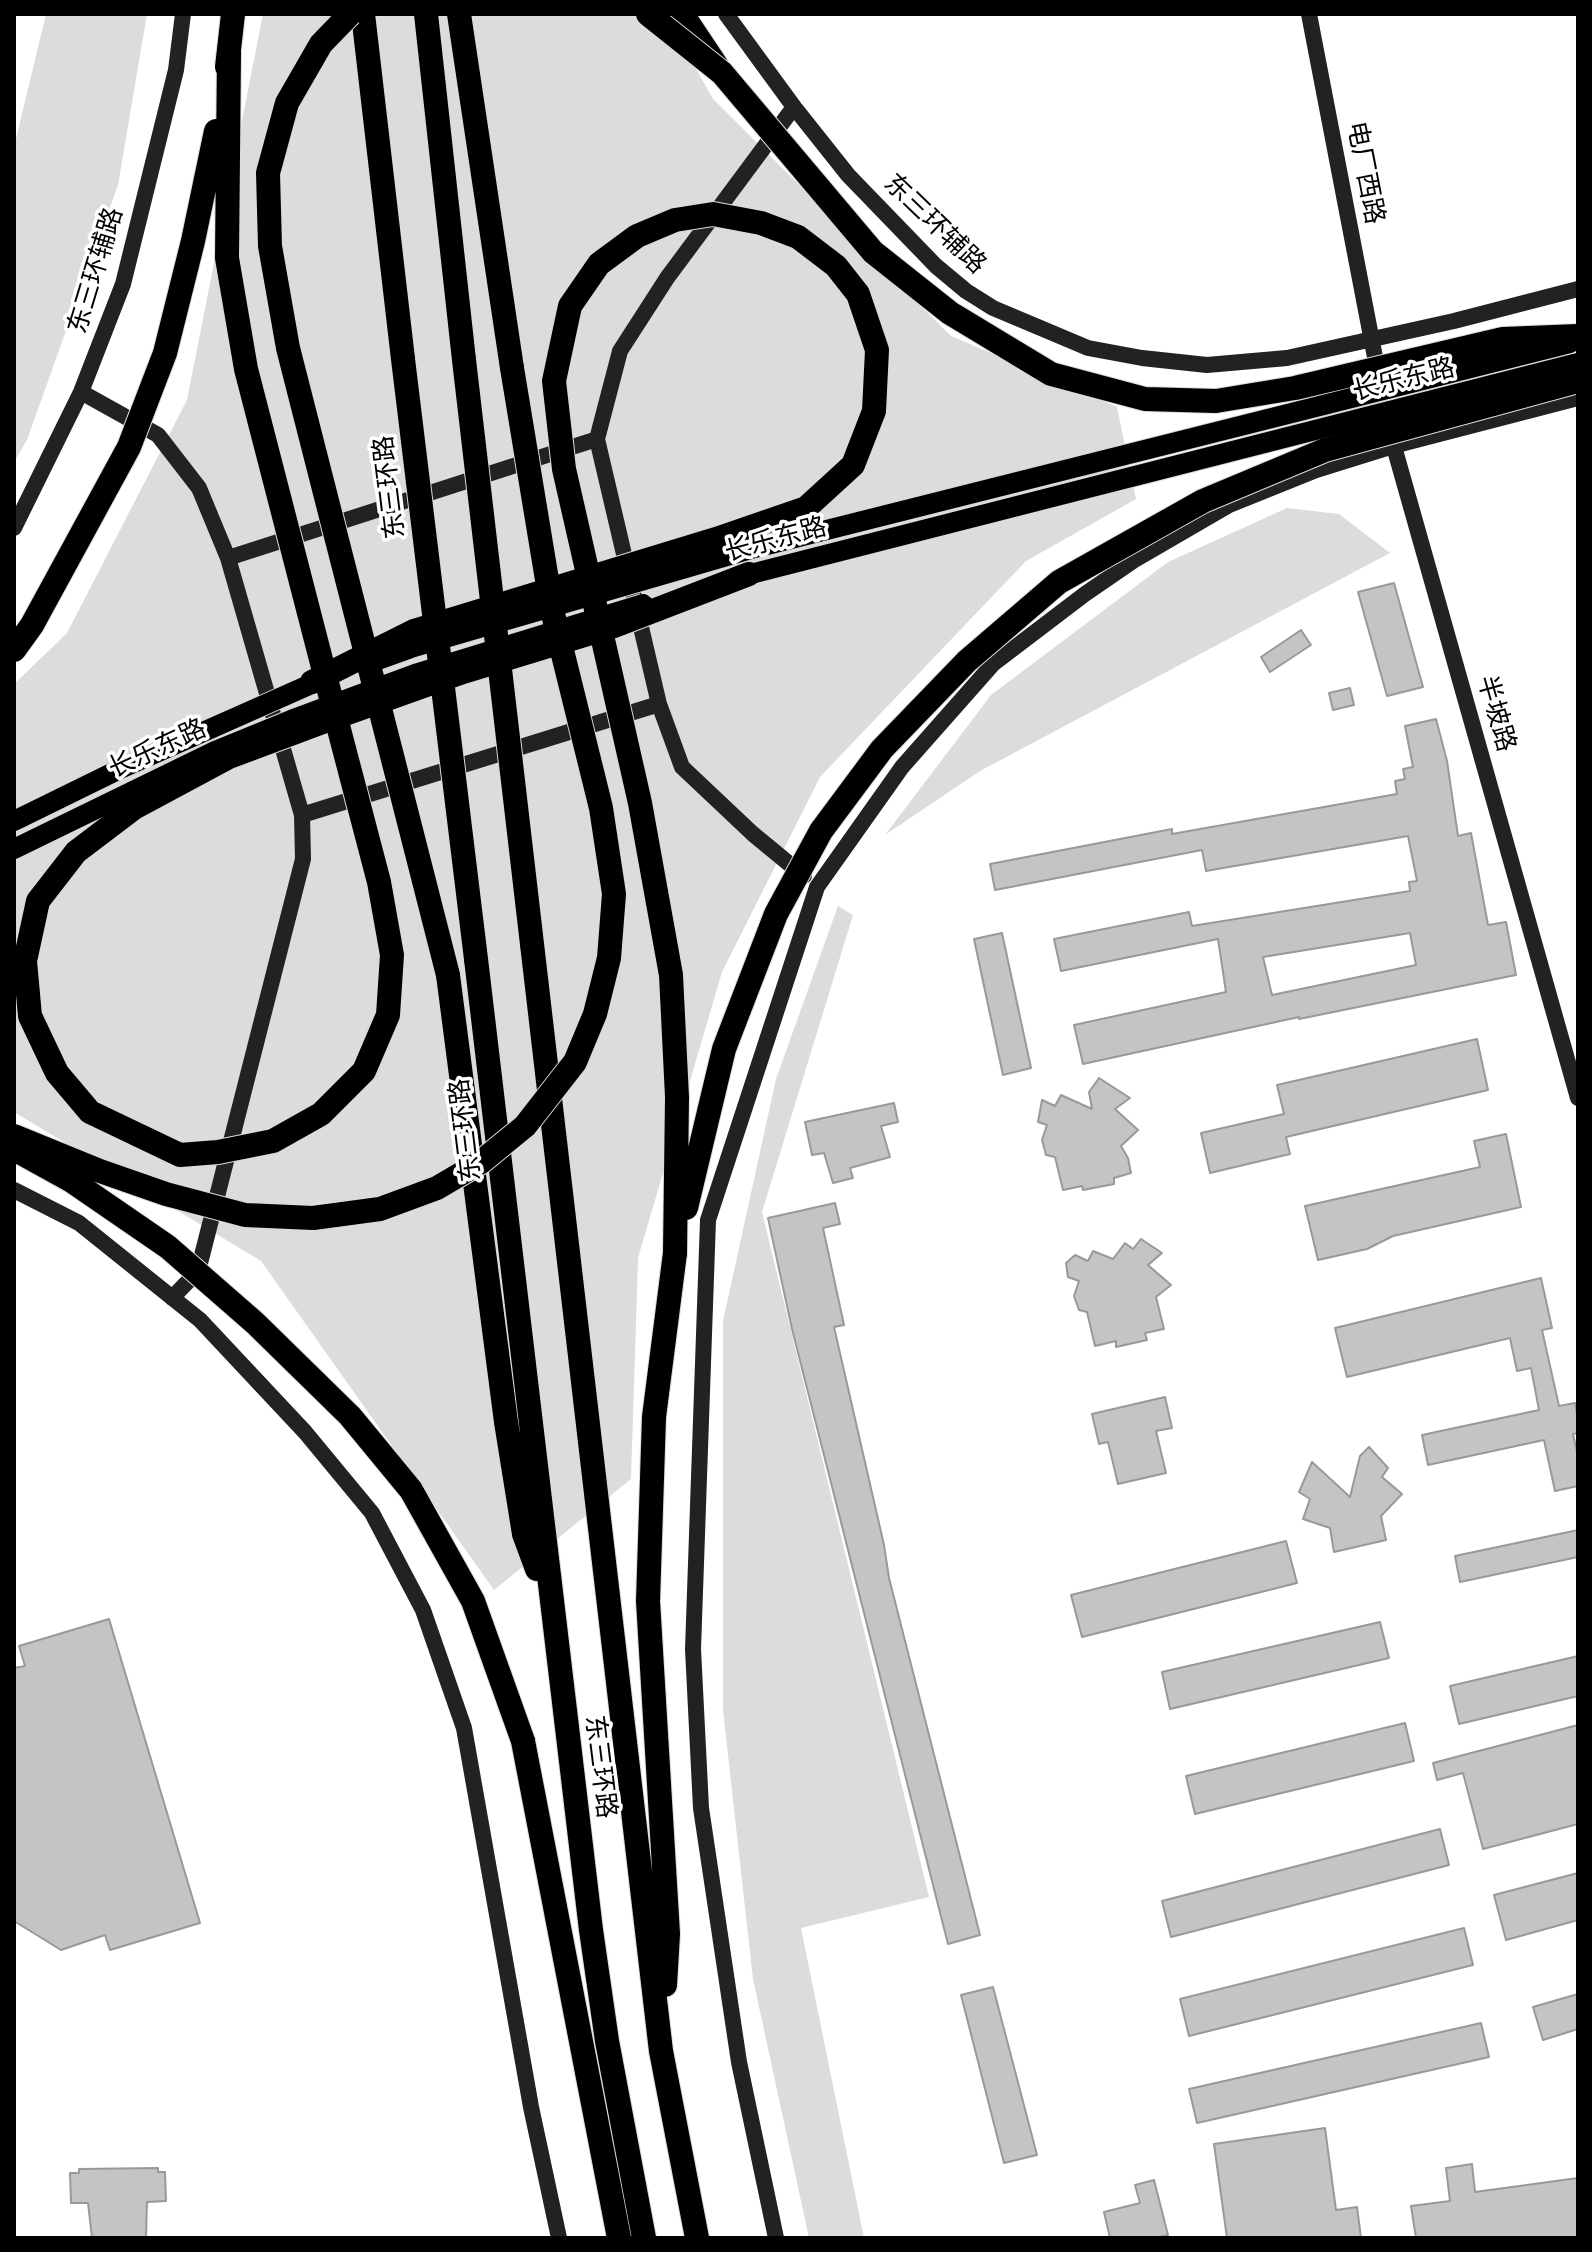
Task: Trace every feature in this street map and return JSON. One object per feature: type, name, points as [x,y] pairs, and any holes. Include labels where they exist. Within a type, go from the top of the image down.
[{"type":"highway","points":[[233,14],[226,176],[229,272],[246,369],[317,645],[329,691],[333,706],[337,721],[349,766],[379,882],[392,955],[388,1015],[364,1071],[321,1114],[273,1141],[218,1152],[180,1155],[90,1112],[57,1073],[30,1016],[25,961],[38,901],[76,852],[134,808],[229,757],[328,720],[343,715],[448,677],[614,626],[749,574]]},
{"type":"highway","points":[[350,14],[321,44],[287,103],[268,173],[270,246],[288,348],[448,975],[521,1520],[551,1607]]},
{"type":"highway","name":"东三环路","points":[[363,14],[551,1607],[607,2041],[644,2238]]},
{"type":"highway","name":"东三环路","points":[[426,14],[661,2051],[697,2238]]},
{"type":"highway","points":[[14,1136],[166,1194],[245,1215],[327,1217],[380,1209],[437,1188],[481,1162],[525,1126],[575,1062],[595,1014],[609,958],[614,894],[601,808],[552,610],[459,14]]},
{"type":"highway","points":[[648,14],[722,73]]},
{"type":"highway","points":[[682,14],[722,73],[873,252],[950,313],[1051,374],[1145,399],[1216,401],[1295,388],[1503,339],[1578,339]]},
{"type":"highway","points":[[14,650],[32,625],[129,447],[165,353],[193,241],[229,53]]},
{"type":"highway","points":[[312,683],[414,631],[580,580],[595,576],[716,539],[806,508],[853,465],[874,411],[877,350],[858,294],[836,266],[798,237],[761,223],[713,214],[675,220],[637,236],[599,264],[570,306],[554,381],[564,469],[588,576],[592,592],[595,607],[640,803],[671,975],[677,1097],[675,1253]]},
{"type":"highway","points":[[661,2051],[668,1934],[648,1601],[654,1417],[675,1253],[724,1049],[776,914],[821,831],[882,749],[967,661],[1059,582],[1203,501],[1325,450],[1578,381]]},
{"type":"highway","points":[[14,1149],[72,1181],[168,1247],[255,1323],[350,1416],[411,1490],[473,1601],[523,1741],[619,2238]]},
{"type":"main road","name":"东三环辅路","points":[[14,528],[81,392],[123,284],[176,70],[183,14]]},
{"type":"main road","name":"东三环辅路","points":[[726,14],[848,175],[936,266],[993,308],[1088,348],[1207,365],[1287,358],[1578,289]]},
{"type":"main road","name":"电厂西路","points":[[1309,14],[1371,340]]},
{"type":"main road","points":[[794,107],[667,278],[620,351],[597,439],[659,704],[682,767],[753,834],[817,887]]},
{"type":"main road","name":"长乐东路","points":[[14,821],[122,768],[312,683],[411,648],[755,548],[1578,339]]},
{"type":"main road","name":"半坡路","points":[[1371,340],[1393,446],[1413,507],[1578,1098]]},
{"type":"main road","name":"长乐东路","points":[[14,849],[215,751],[418,673],[749,574],[1578,363]]},
{"type":"main road","points":[[81,392],[158,435],[199,488],[228,558],[302,815],[303,859],[198,1271],[172,1298]]},
{"type":"main road","points":[[776,2238],[739,2062],[701,1808],[693,1649],[708,1220],[817,887],[902,767],[993,664],[1065,608],[1136,559],[1229,505],[1316,470],[1393,446],[1578,398]]},
{"type":"main road","points":[[228,558],[597,439]]},
{"type":"main road","points":[[302,815],[659,704]]},
{"type":"main road","points":[[14,1190],[79,1223],[200,1320],[305,1432],[372,1513],[423,1610],[464,1728],[531,2107],[559,2238]]},
{"type":"shaded area","points":[[46,14],[147,14],[118,185],[27,440],[14,462],[14,147]]},
{"type":"shaded area","points":[[263,14],[665,14],[713,99],[951,336],[1117,407],[1136,499],[1026,561],[820,777],[722,972],[638,1258],[631,1479],[494,1590],[261,1261],[14,1112],[14,684],[67,633],[187,400]]},
{"type":"shaded area","points":[[1287,508],[1339,514],[1390,553],[980,771],[885,835],[991,695],[1168,562]]},
{"type":"shaded area","points":[[838,906],[853,915],[762,1212],[929,1897],[801,1928],[864,2238],[809,2238],[753,1979],[723,1710],[723,1321],[776,1079]]},
{"type":"building","points":[[1394,583],[1423,687],[1387,696],[1358,592]]},
{"type":"building","points":[[1301,630],[1311,645],[1270,672],[1261,657]]},
{"type":"building","points":[[1350,688],[1354,705],[1333,710],[1329,693]]},
{"type":"building","points":[[1436,719],[1447,761],[1458,836],[1471,833],[1488,925],[1506,922],[1516,975],[1299,1017],[1083,1064],[1074,1025],[1226,992],[1218,939],[1061,971],[1054,939],[1189,912],[1192,926],[1410,891],[1409,882],[1417,881],[1408,836],[1206,871],[1202,850],[995,890],[990,864],[1172,829],[1172,834],[1397,794],[1395,781],[1405,779],[1403,769],[1413,767],[1405,726]],"holes":[[[1410,933],[1416,965],[1272,995],[1263,957]]]},
{"type":"building","points":[[1002,933],[1031,1068],[1003,1075],[974,939]]},
{"type":"building","points":[[1477,1039],[1488,1090],[1286,1137],[1290,1154],[1210,1173],[1201,1133],[1284,1114],[1277,1085]]},
{"type":"building","points":[[1099,1078],[1130,1098],[1115,1109],[1138,1130],[1121,1146],[1131,1173],[1114,1178],[1114,1184],[1063,1190],[1055,1157],[1046,1155],[1042,1140],[1047,1125],[1038,1122],[1042,1100],[1055,1106],[1061,1095],[1092,1109],[1089,1092]]},
{"type":"building","points":[[894,1103],[898,1122],[881,1126],[890,1157],[850,1168],[853,1178],[833,1183],[824,1153],[812,1155],[805,1122]]},
{"type":"building","points":[[1506,1134],[1521,1207],[1393,1236],[1367,1249],[1318,1260],[1305,1206],[1480,1167],[1474,1141]]},
{"type":"building","points":[[835,1203],[840,1224],[823,1228],[844,1325],[834,1327],[889,1578],[980,1935],[948,1944],[792,1329],[768,1218]]},
{"type":"building","points":[[1141,1239],[1162,1253],[1148,1265],[1171,1285],[1156,1297],[1164,1329],[1145,1333],[1147,1340],[1116,1347],[1116,1341],[1095,1346],[1087,1312],[1079,1310],[1074,1296],[1079,1281],[1068,1277],[1066,1263],[1075,1255],[1088,1261],[1093,1251],[1113,1259],[1125,1243],[1133,1249]]},
{"type":"building","points":[[1541,1278],[1552,1328],[1542,1330],[1559,1406],[1575,1403],[1578,1418],[1578,1433],[1573,1434],[1578,1456],[1578,1486],[1555,1491],[1544,1440],[1428,1465],[1422,1435],[1539,1410],[1531,1368],[1517,1371],[1510,1338],[1347,1377],[1335,1328]]},
{"type":"building","points":[[1165,1397],[1172,1428],[1156,1431],[1166,1473],[1118,1484],[1108,1442],[1099,1444],[1092,1414]]},
{"type":"building","points":[[1369,1447],[1388,1468],[1382,1477],[1402,1494],[1381,1516],[1386,1540],[1334,1552],[1330,1528],[1303,1519],[1310,1499],[1299,1492],[1312,1462],[1350,1497],[1360,1456]]},
{"type":"building","points":[[1578,1530],[1578,1557],[1460,1582],[1455,1556]]},
{"type":"building","points":[[1286,1541],[1297,1583],[1082,1637],[1071,1595]]},
{"type":"building","points":[[109,1619],[200,1923],[110,1950],[105,1935],[61,1950],[14,1921],[14,1668],[25,1666],[19,1646]]},
{"type":"building","points":[[1380,1622],[1389,1658],[1170,1709],[1162,1672]]},
{"type":"building","points":[[1578,1656],[1578,1696],[1459,1724],[1450,1686]]},
{"type":"building","points":[[1405,1723],[1414,1761],[1195,1814],[1186,1776]]},
{"type":"building","points":[[1578,1725],[1578,1824],[1483,1849],[1463,1773],[1437,1780],[1433,1763]]},
{"type":"building","points":[[1440,1829],[1449,1865],[1171,1937],[1162,1901]]},
{"type":"building","points":[[1578,1873],[1578,1920],[1506,1940],[1494,1895]]},
{"type":"building","points":[[1464,1928],[1473,1965],[1189,2036],[1180,1999]]},
{"type":"building","points":[[993,1987],[1037,2155],[1004,2163],[961,1995]]},
{"type":"building","points":[[1578,1994],[1578,2029],[1543,2040],[1533,2007]]},
{"type":"building","points":[[1481,2023],[1489,2057],[1197,2123],[1189,2089]]},
{"type":"building","points":[[1325,2128],[1336,2210],[1357,2207],[1361,2238],[1227,2238],[1214,2144]]},
{"type":"building","points":[[1472,2164],[1475,2192],[1578,2178],[1578,2238],[1416,2238],[1411,2206],[1450,2201],[1446,2168]]},
{"type":"building","points":[[158,2168],[158,2172],[165,2172],[166,2201],[147,2202],[146,2238],[92,2238],[88,2203],[71,2203],[70,2173],[79,2173],[79,2169]]},
{"type":"building","points":[[1154,2180],[1168,2235],[1110,2238],[1104,2212],[1140,2203],[1135,2185]]}]
